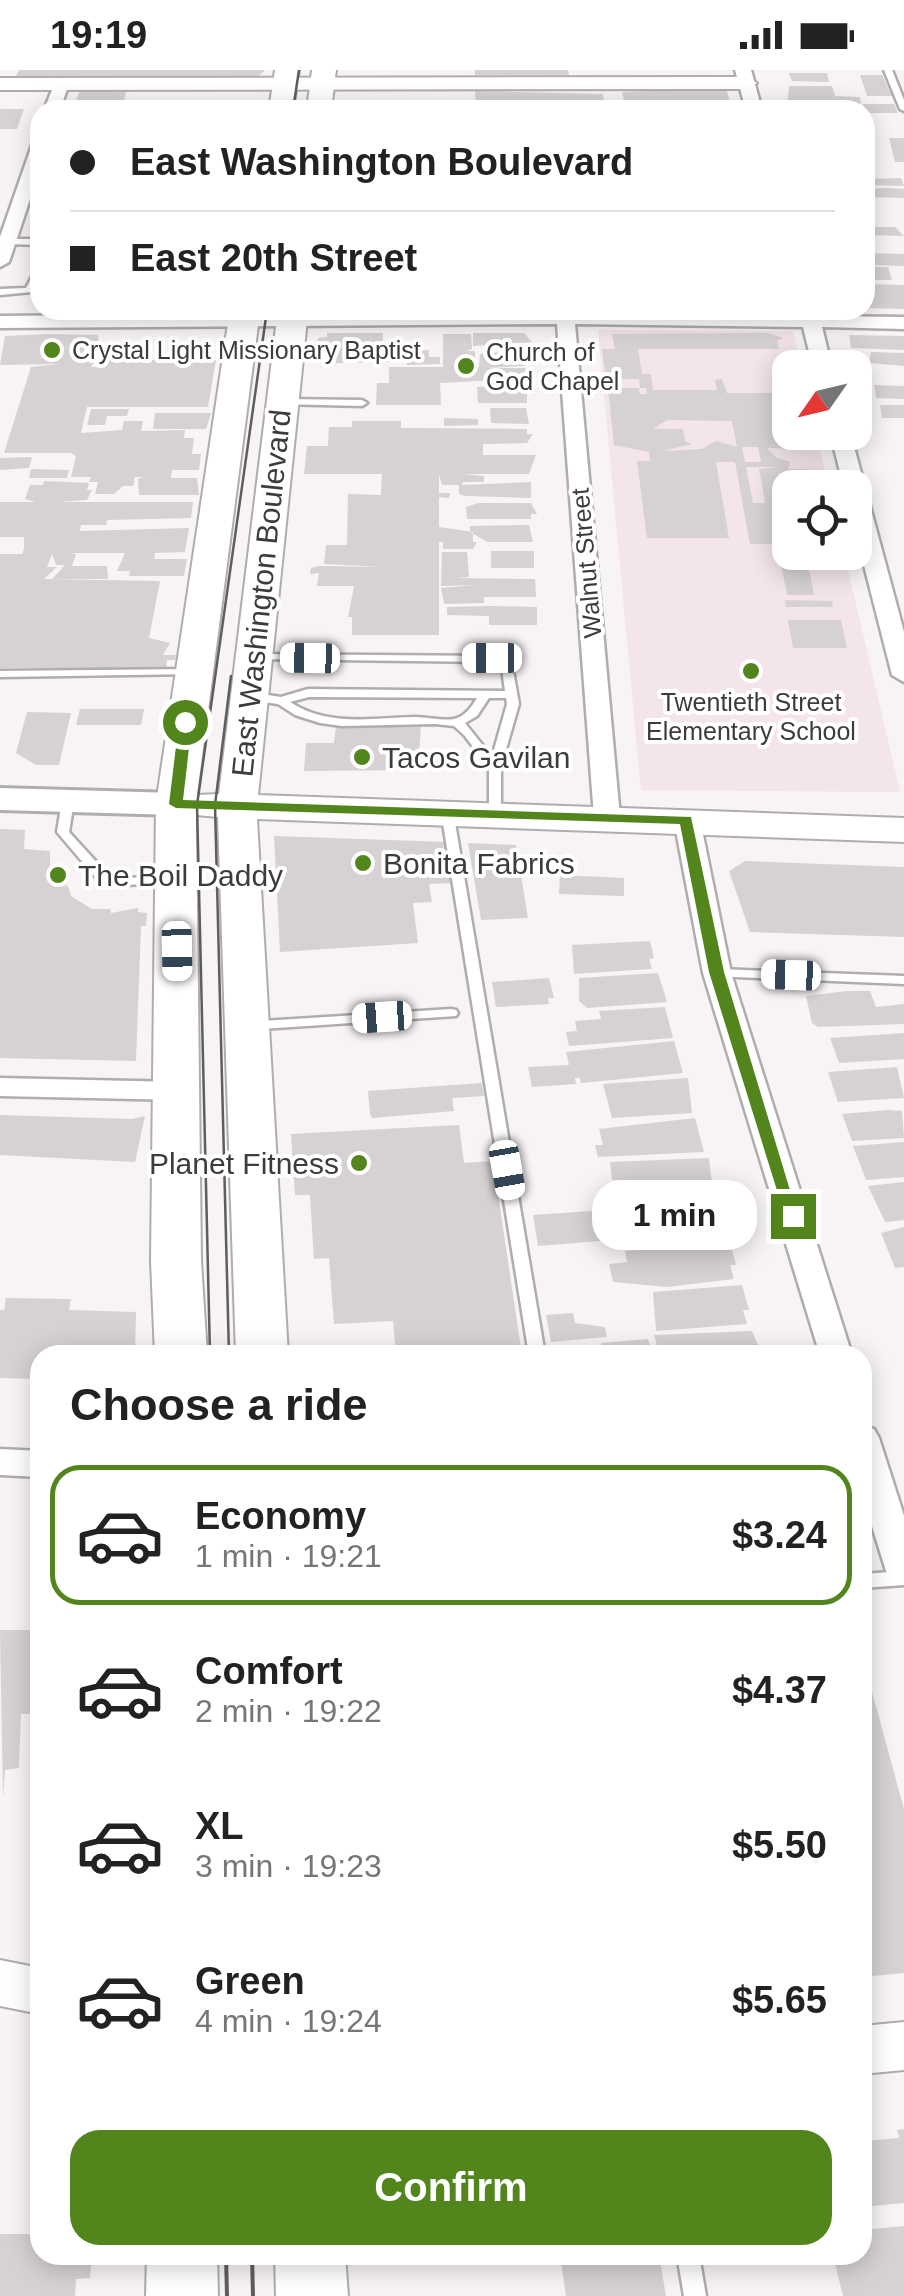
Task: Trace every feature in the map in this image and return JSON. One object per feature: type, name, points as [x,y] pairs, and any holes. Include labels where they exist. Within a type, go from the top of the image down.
[{"type":"main road","name":"East Washington Boulevard","points":[[180,1345],[176,1260],[176,804],[244,320]]},
{"type":"main road","name":"East Washington Boulevard","points":[[261,1345],[237,806],[265,698],[254,657],[291,320]]},
{"type":"main road","points":[[0,799],[495,812],[904,830]]},
{"type":"main road","points":[[182,2265],[182,2296]]},
{"type":"main road","points":[[310,2265],[312,2296]]},
{"type":"street","points":[[674,83],[716,70]]},
{"type":"street","points":[[0,84],[287,76],[674,83],[745,76]]},
{"type":"street","points":[[55,100],[61,83]]},
{"type":"street","points":[[0,262],[30,173]]},
{"type":"street","points":[[0,322],[70,320]]},
{"type":"street","name":"Walnut Street","points":[[566,320],[608,816]]},
{"type":"street","points":[[810,320],[818,350]]},
{"type":"street","points":[[872,320],[904,323]]},
{"type":"street","points":[[872,553],[903,670]]},
{"type":"street","points":[[686,820],[717,972],[833,1345]]},
{"type":"street","points":[[0,1087],[178,1091]]},
{"type":"street","points":[[0,1462],[30,1464]]},
{"type":"street","points":[[872,1469],[904,1570]]},
{"type":"street","points":[[0,1983],[30,1989]]},
{"type":"street","points":[[872,2049],[904,2046]]},
{"type":"lane","points":[[888,70],[904,109]]},
{"type":"lane","points":[[5,239],[30,241]]},
{"type":"lane","points":[[0,292],[30,290]]},
{"type":"lane","points":[[282,402],[362,402]]},
{"type":"lane","points":[[254,657],[492,658],[508,667],[513,699],[495,768],[495,812]]},
{"type":"lane","points":[[308,692],[310,658]]},
{"type":"lane","points":[[0,674],[192,672]]},
{"type":"lane","points":[[265,698],[308,692],[485,695],[513,699]]},
{"type":"lane","points":[[457,723],[472,713],[485,695]]},
{"type":"lane","points":[[265,698],[293,712],[334,721],[457,723],[467,729],[478,753],[495,768]]},
{"type":"lane","points":[[68,801],[63,832],[107,882],[176,882]]},
{"type":"lane","points":[[447,811],[536,1345]]},
{"type":"lane","points":[[717,972],[904,980]]},
{"type":"lane","points":[[244,1026],[451,1012]]},
{"type":"lane","points":[[872,1581],[904,1578]]},
{"type":"lane","points":[[690,2265],[696,2296]]},
{"type":"shaded area","name":"Twentieth Street Elementary School","points":[[598,330],[793,331],[797,350],[772,350],[772,450],[820,450],[825,470],[772,470],[772,570],[848,570],[900,792],[641,790]]},
{"type":"building","points":[[19,70],[265,70],[259,76],[16,76]]},
{"type":"building","points":[[475,70],[568,70],[569,75],[475,75]]},
{"type":"building","points":[[789,73],[827,73],[829,82],[792,81]]},
{"type":"building","points":[[860,75],[882,75],[892,96],[867,96]]},
{"type":"building","points":[[789,86],[832,86],[835,96],[860,100],[788,100]]},
{"type":"building","points":[[475,91],[603,94],[604,100],[475,100]]},
{"type":"building","points":[[727,91],[729,100],[624,100],[622,92]]},
{"type":"building","points":[[79,92],[126,92],[124,100],[76,100]]},
{"type":"building","points":[[875,104],[894,104],[898,113],[875,113]]},
{"type":"building","points":[[0,109],[24,109],[17,129],[0,129]]},
{"type":"building","points":[[889,138],[904,138],[904,162],[895,162]]},
{"type":"building","points":[[901,178],[904,186],[875,185],[875,179]]},
{"type":"building","points":[[875,189],[904,189],[904,198],[875,197]]},
{"type":"building","points":[[875,227],[895,227],[904,236],[875,235]]},
{"type":"building","points":[[875,253],[904,254],[904,266],[875,265]]},
{"type":"building","points":[[875,267],[888,267],[892,280],[875,280]]},
{"type":"building","points":[[875,284],[904,285],[904,309],[875,308]]},
{"type":"building","points":[[327,333],[383,333],[382,351],[404,351],[403,362],[336,363],[337,349],[316,349],[318,338],[327,337]]},
{"type":"building","points":[[473,333],[524,333],[532,342],[473,346]]},
{"type":"building","points":[[768,333],[783,338],[777,341],[779,349],[638,349],[642,374],[651,374],[653,390],[717,390],[715,380],[722,379],[727,393],[772,393],[772,448],[767,448],[777,458],[790,462],[788,469],[807,470],[772,470],[772,544],[750,544],[735,462],[716,462],[729,538],[647,538],[637,461],[650,461],[649,452],[614,445],[608,388],[639,388],[640,394],[647,394],[646,388],[640,388],[639,379],[606,379],[602,349],[615,349],[612,334]],"holes":[[[667,420],[732,421],[737,447],[716,441],[702,449],[663,451],[692,444],[685,441],[683,429],[653,429]],[[742,447],[758,447],[761,462],[745,462]],[[746,467],[777,467],[759,469],[765,503],[753,503]]]},
{"type":"building","points":[[443,334],[471,334],[472,349],[466,351],[475,351],[475,367],[479,367],[480,354],[522,350],[524,366],[486,368],[531,369],[532,378],[440,383],[441,405],[376,405],[377,383],[389,383],[389,367],[443,367]]},
{"type":"building","points":[[98,335],[100,352],[91,367],[99,367],[100,360],[216,360],[208,407],[87,407],[81,433],[122,430],[124,421],[143,421],[141,431],[185,430],[184,438],[194,438],[192,454],[201,454],[199,470],[172,470],[171,478],[197,478],[199,495],[139,495],[138,479],[143,477],[135,477],[133,486],[123,486],[114,494],[95,494],[98,482],[89,482],[91,477],[71,477],[76,456],[71,453],[4,453],[31,367],[59,364],[0,365],[5,336]]},
{"type":"building","points":[[849,335],[904,336],[904,350],[851,348]]},
{"type":"building","points":[[429,350],[429,357],[440,357],[440,364],[407,365],[407,351]]},
{"type":"building","points":[[872,352],[904,353],[904,366],[872,363]]},
{"type":"building","points":[[874,385],[904,386],[904,399],[876,398]]},
{"type":"building","points":[[477,387],[527,387],[527,403],[478,403]]},
{"type":"building","points":[[880,405],[904,405],[904,418],[882,418]]},
{"type":"building","points":[[490,408],[526,408],[529,424],[491,423]]},
{"type":"building","points":[[91,409],[129,409],[127,416],[107,416],[105,425],[87,425]]},
{"type":"building","points":[[155,413],[211,413],[206,429],[153,429]]},
{"type":"building","points":[[444,418],[478,419],[478,425],[444,426]]},
{"type":"building","points":[[352,421],[401,421],[401,428],[527,429],[527,434],[533,434],[527,443],[483,444],[483,455],[536,455],[529,474],[463,474],[484,476],[484,482],[462,485],[531,482],[531,498],[465,496],[459,494],[459,485],[442,485],[439,474],[439,493],[450,493],[449,498],[439,497],[439,527],[473,532],[473,542],[477,542],[473,549],[443,549],[443,542],[439,542],[439,635],[352,635],[352,617],[348,617],[354,586],[317,586],[319,573],[310,574],[311,568],[319,566],[384,567],[324,564],[326,545],[347,545],[348,494],[381,495],[382,474],[304,474],[307,446],[328,446],[329,427],[352,427]]},
{"type":"building","points":[[0,458],[32,458],[29,468],[0,470]]},
{"type":"building","points":[[31,469],[69,470],[67,478],[29,478]]},
{"type":"building","points":[[44,481],[89,483],[87,490],[92,490],[87,500],[58,502],[193,502],[191,518],[107,520],[106,525],[81,525],[80,531],[189,528],[185,552],[155,553],[154,559],[187,559],[184,576],[129,576],[130,571],[117,571],[125,553],[68,553],[76,554],[72,566],[107,566],[108,579],[52,579],[65,565],[56,565],[52,554],[47,567],[57,567],[44,579],[160,581],[149,638],[170,643],[163,655],[176,655],[175,660],[167,660],[166,668],[0,668],[0,554],[22,554],[24,537],[0,537],[0,502],[35,502],[25,499],[30,485],[43,485]]},
{"type":"building","points":[[478,503],[531,503],[537,514],[531,514],[531,519],[467,519],[466,507]]},
{"type":"building","points":[[529,525],[533,542],[487,542],[470,532],[470,526]]},
{"type":"building","points":[[491,551],[534,551],[534,568],[491,568]]},
{"type":"building","points":[[442,552],[467,552],[469,577],[456,578],[535,579],[536,597],[484,597],[484,603],[444,604],[441,588],[475,585],[441,586]]},
{"type":"building","points":[[782,570],[809,570],[814,595],[787,595]]},
{"type":"building","points":[[785,600],[832,601],[833,607],[786,607]]},
{"type":"building","points":[[447,607],[537,607],[537,625],[489,625],[489,616],[447,615]]},
{"type":"building","points":[[788,620],[841,620],[847,648],[793,648]]},
{"type":"building","points":[[80,709],[144,709],[141,725],[76,725]]},
{"type":"building","points":[[27,712],[71,713],[59,765],[36,765],[16,753]]},
{"type":"building","name":"Tacos Gavilan","points":[[421,725],[418,770],[304,771],[306,743],[334,743],[336,726]]},
{"type":"building","points":[[0,829],[25,830],[24,849],[50,851],[50,867],[57,865],[67,874],[67,885],[61,887],[68,886],[71,896],[92,909],[110,909],[111,913],[138,908],[138,912],[147,913],[146,926],[141,926],[136,1061],[0,1058]]},
{"type":"building","name":"Bonita Fabrics","points":[[274,836],[447,842],[454,883],[429,884],[432,902],[413,903],[418,943],[280,952]]},
{"type":"building","points":[[468,843],[516,845],[528,918],[481,920]]},
{"type":"building","points":[[745,861],[904,867],[904,937],[750,932],[729,871]]},
{"type":"building","points":[[560,875],[624,878],[624,896],[559,894]]},
{"type":"building","points":[[650,941],[652,969],[574,974],[572,945]]},
{"type":"building","points":[[658,973],[667,1002],[587,1008],[579,1001],[579,978]]},
{"type":"building","points":[[549,978],[554,998],[548,998],[549,1004],[496,1007],[492,982]]},
{"type":"building","points":[[870,991],[876,1007],[904,1004],[904,1024],[818,1027],[812,1023],[806,996]]},
{"type":"building","points":[[665,1007],[673,1038],[569,1046],[566,1032],[577,1031],[575,1021],[601,1019],[599,1011]]},
{"type":"building","points":[[904,1033],[904,1059],[839,1063],[830,1038]]},
{"type":"building","points":[[674,1041],[683,1073],[581,1083],[580,1078],[575,1078],[576,1084],[532,1087],[528,1067],[569,1065],[566,1052]]},
{"type":"building","points":[[897,1067],[904,1098],[838,1102],[828,1072]]},
{"type":"building","points":[[688,1078],[692,1113],[612,1118],[603,1084]]},
{"type":"building","points":[[482,1083],[484,1096],[452,1098],[454,1111],[372,1118],[370,1114],[368,1091]]},
{"type":"building","points":[[902,1111],[904,1138],[852,1141],[842,1114]]},
{"type":"building","points":[[0,1115],[132,1119],[145,1116],[135,1162],[0,1155]]},
{"type":"building","points":[[695,1118],[704,1152],[598,1157],[595,1145],[603,1145],[599,1129]]},
{"type":"building","points":[[459,1125],[464,1163],[493,1161],[521,1345],[395,1345],[393,1321],[334,1324],[329,1258],[314,1259],[310,1195],[295,1195],[291,1134]]},
{"type":"building","points":[[904,1142],[904,1177],[866,1180],[853,1146]]},
{"type":"building","points":[[709,1158],[713,1193],[632,1199],[624,1180],[612,1180],[610,1162]]},
{"type":"building","points":[[904,1182],[904,1220],[885,1222],[868,1186]]},
{"type":"building","points":[[718,1199],[727,1235],[646,1239],[640,1207]]},
{"type":"building","points":[[605,1210],[611,1240],[538,1246],[533,1215]]},
{"type":"building","points":[[904,1227],[904,1267],[895,1268],[881,1233]]},
{"type":"building","points":[[730,1242],[736,1265],[730,1265],[734,1279],[667,1287],[613,1282],[609,1264],[627,1262],[625,1251]]},
{"type":"building","points":[[742,1285],[749,1310],[743,1310],[747,1324],[656,1331],[653,1292]]},
{"type":"building","points":[[6,1298],[71,1299],[69,1310],[136,1312],[135,1345],[30,1345],[30,1379],[0,1378],[0,1310],[4,1310]]},
{"type":"building","points":[[573,1313],[575,1323],[605,1327],[607,1337],[551,1342],[546,1315]]},
{"type":"building","points":[[752,1331],[758,1345],[657,1345],[654,1335]]},
{"type":"building","points":[[648,1339],[650,1345],[601,1343]]},
{"type":"building","points":[[0,1630],[30,1630],[30,1714],[21,1714],[19,1768],[5,1770],[3,1798]]},
{"type":"building","points":[[872,1691],[904,1809],[904,1973],[872,1976]]},
{"type":"building","points":[[904,2129],[904,2203],[872,2206],[872,2140],[899,2138],[897,2130]]},
{"type":"building","points":[[904,2226],[904,2296],[843,2296],[835,2265],[872,2265],[872,2229]]},
{"type":"building","points":[[0,2234],[30,2234],[30,2265],[91,2265],[90,2278],[76,2279],[75,2296],[0,2296]]},
{"type":"building","points":[[561,2265],[661,2265],[666,2296],[566,2296]]},
{"type":"tram line","points":[[294,100],[299,70]]},
{"type":"tram line","points":[[210,1345],[197,805],[266,320]]},
{"type":"tram line","points":[[229,1345],[215,805],[231,676]]},
{"type":"tram line","points":[[226,2265],[227,2296]]},
{"type":"tram line","points":[[252,2265],[253,2296]]},
{"type":"place","name":"Crystal Light Missionary Baptist","points":[[52,350]]},
{"type":"place","name":"Church of God Chapel","points":[[466,366]]},
{"type":"place","name":"Twentieth Street Elementary School","points":[[751,671]]},
{"type":"place","name":"Tacos Gavilan","points":[[362,757]]},
{"type":"place","name":"Bonita Fabrics","points":[[363,863]]},
{"type":"place","name":"The Boil Daddy","points":[[58,875]]},
{"type":"place","name":"Planet Fitness","points":[[359,1163]]},
{"type":"route","points":[[185,722],[176,804],[686,820],[717,972],[793,1216]]}]
